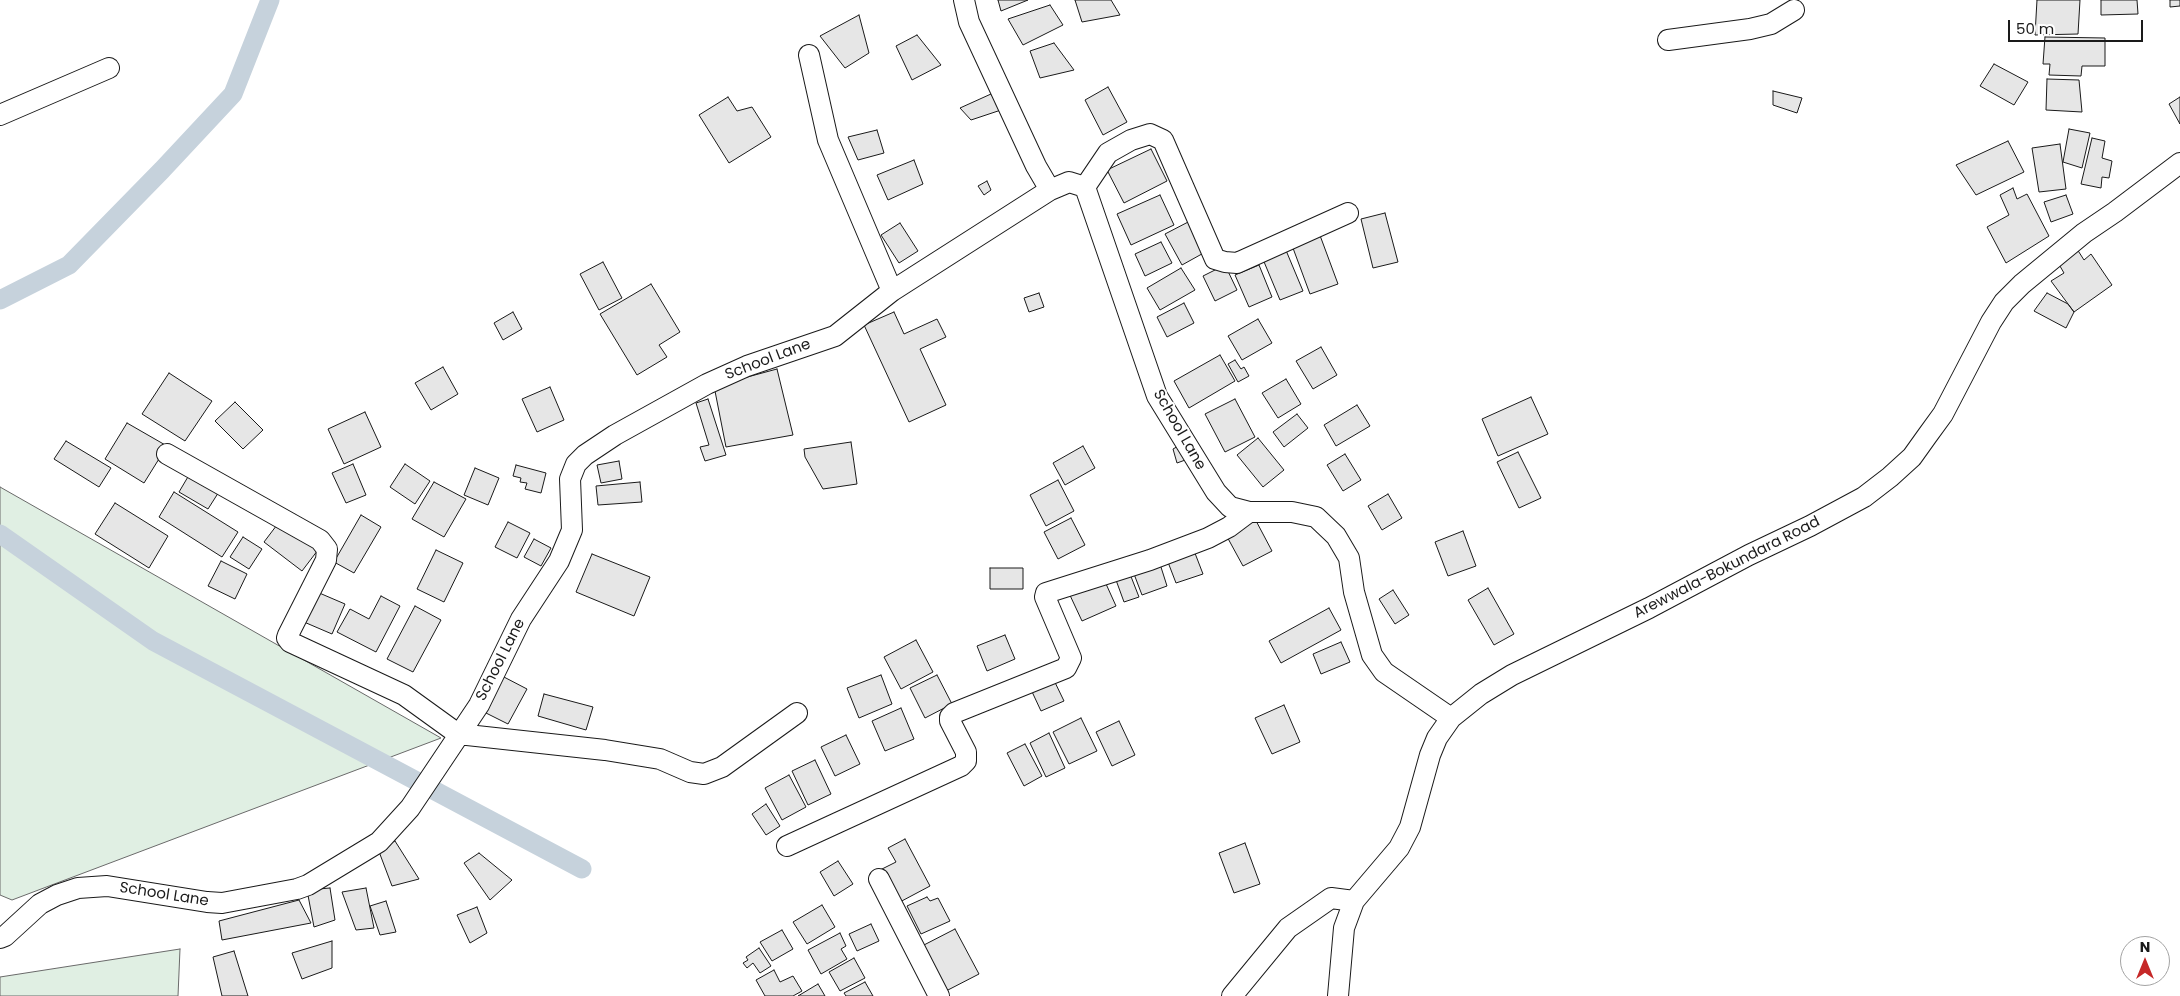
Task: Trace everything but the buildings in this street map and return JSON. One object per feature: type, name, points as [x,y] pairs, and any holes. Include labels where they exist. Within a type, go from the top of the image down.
[{"type":"street","points":[[964,0],[973,31],[1036,166],[1050,190]]},
{"type":"street","points":[[1668,40],[1750,29],[1771,24],[1794,10]]},
{"type":"street","points":[[809,55],[828,140],[892,290]]},
{"type":"street","points":[[0,115],[109,68]]},
{"type":"street","points":[[1085,187],[1108,153],[1131,140],[1150,134],[1163,140],[1215,258],[1225,262],[1237,263],[1348,213]]},
{"type":"street","name":"Arewwala-Bokundara Road","points":[[1338,996],[1344,928],[1354,900],[1394,854],[1410,827],[1430,755],[1437,738],[1451,718],[1481,694],[1512,675],[1649,608],[1864,497],[1912,457],[1943,414],[1991,322],[2004,302],[2029,278],[2084,233],[2180,163]]},
{"type":"street","name":"School Lane","points":[[0,938],[5,936],[40,904],[57,894],[78,888],[107,886],[222,903],[297,890],[379,842],[410,808],[479,705],[521,619],[559,561],[572,530],[570,478],[576,464],[585,455],[615,435],[707,384],[747,366],[834,336],[892,290],[1050,190],[1069,182],[1085,187],[1157,396],[1216,492],[1230,507],[1249,512],[1292,512],[1316,517],[1336,536],[1349,558],[1356,601],[1372,654],[1384,672],[1451,718]]},
{"type":"street","points":[[168,454],[320,540],[327,549],[326,560],[288,634],[287,638],[290,642],[404,695],[458,734],[605,750],[660,760],[690,772],[704,774],[722,767],[797,713]]},
{"type":"street","points":[[787,846],[961,766],[966,761],[966,752],[950,721],[954,713],[1066,668],[1070,658],[1045,598],[1046,593],[1150,560],[1208,538],[1229,527],[1249,512]]},
{"type":"street","points":[[879,879],[938,996]]},
{"type":"street","points":[[1232,996],[1288,928],[1331,898],[1354,900]]},
{"type":"green space","points":[[0,487],[441,738],[12,900],[0,895]]},
{"type":"green space","points":[[180,949],[178,996],[0,996],[0,977]]},
{"type":"waterway","points":[[0,300],[69,265],[233,94],[270,0]]},
{"type":"waterway","points":[[0,534],[153,641],[582,869]]}]
